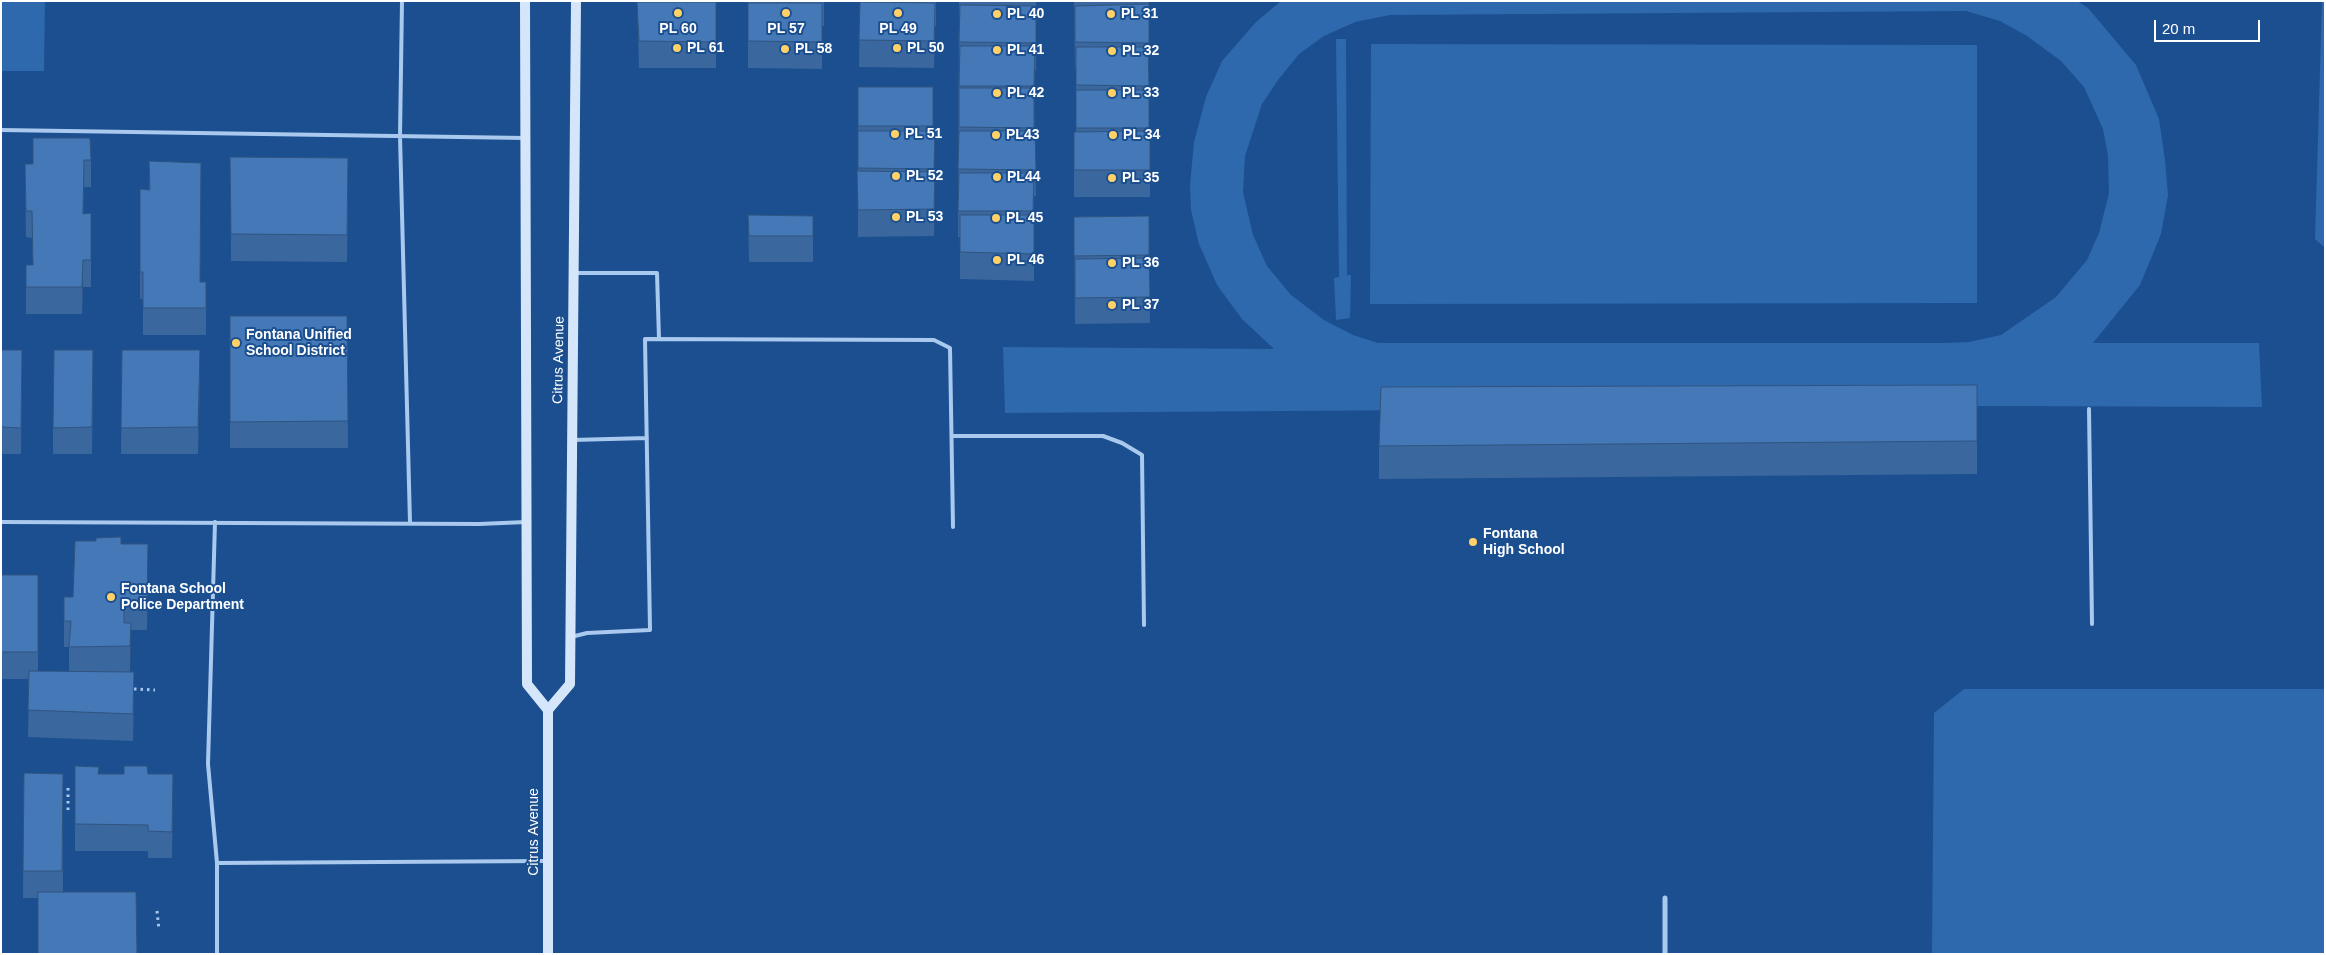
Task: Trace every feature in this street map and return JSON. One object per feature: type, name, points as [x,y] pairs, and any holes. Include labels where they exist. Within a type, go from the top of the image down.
[{"type":"main road","points":[[525,1],[527,684],[548,710]]},
{"type":"main road","name":"Citrus Avenue","points":[[548,954],[548,710],[570,684],[576,1]]},
{"type":"street","points":[[1665,898],[1665,954]]},
{"type":"lane","points":[[402,1],[400,136],[410,523]]},
{"type":"lane","points":[[1,130],[525,138]]},
{"type":"lane","points":[[574,273],[657,273],[659,339]]},
{"type":"lane","points":[[571,637],[587,633],[650,630],[645,339],[934,340],[950,348],[953,527]]},
{"type":"lane","points":[[2090,409],[2092,624]]},
{"type":"lane","points":[[952,436],[1103,436],[1122,443],[1142,456],[1144,625]]},
{"type":"lane","points":[[572,440],[647,438]]},
{"type":"lane","points":[[1,522],[526,522]]},
{"type":"lane","points":[[215,522],[208,764],[217,863],[217,954]]},
{"type":"lane","points":[[217,863],[548,862]]},
{"type":"path","points":[[134,689],[155,690]]},
{"type":"path","points":[[68,788],[68,812]]},
{"type":"path","points":[[157,911],[159,930]]},
{"type":"shaded area","points":[[1,1],[45,1],[44,71],[1,71]]},
{"type":"shaded area","points":[[1281,1],[2077,1],[2088,8],[2136,65],[2159,119],[2168,195],[2161,234],[2140,285],[2093,343],[2259,343],[2262,407],[1990,406],[1005,413],[1003,347],[1274,349],[1242,319],[1217,285],[1199,244],[1191,210],[1190,185],[1194,142],[1206,97],[1222,61],[1256,22]],"holes":[[[1966,11],[2000,21],[2027,36],[2061,61],[2084,87],[2103,129],[2108,156],[2109,193],[2099,233],[2087,260],[2056,297],[2001,335],[1969,342],[1944,343],[1378,343],[1353,335],[1324,320],[1291,295],[1267,266],[1253,235],[1243,192],[1245,156],[1262,104],[1299,54],[1324,36],[1355,22],[1390,15]]]},
{"type":"shaded area","points":[[2322,1],[2325,1],[2325,248],[2315,239]]},
{"type":"shaded area","points":[[1336,39],[1346,39],[1347,275],[1351,275],[1350,318],[1336,320],[1334,278],[1339,277]]},
{"type":"shaded area","points":[[1371,44],[1977,45],[1977,303],[1370,304]]},
{"type":"shaded area","points":[[1964,689],[2325,689],[2325,954],[1932,954],[1934,713]]},
{"type":"building","points":[[637,2],[716,2],[716,42],[639,41]]},
{"type":"building","name":"PL 49","points":[[860,2],[935,3],[934,41],[859,40]]},
{"type":"building","points":[[748,3],[822,3],[822,42],[748,41]]},
{"type":"building","points":[[1149,4],[1149,43],[1075,42],[1075,6]]},
{"type":"building","points":[[960,5],[1036,6],[1036,43],[959,42]]},
{"type":"building","points":[[960,46],[1035,46],[1034,86],[959,86]]},
{"type":"building","points":[[1076,47],[1148,47],[1149,86],[1076,85]]},
{"type":"building","points":[[858,87],[933,87],[933,126],[858,126]]},
{"type":"building","name":"PL 42","points":[[959,88],[1034,88],[1034,128],[959,127]]},
{"type":"building","points":[[1076,90],[1149,90],[1149,128],[1076,128]]},
{"type":"building","points":[[858,131],[935,131],[934,169],[858,168]]},
{"type":"building","points":[[959,131],[1035,131],[1036,170],[958,169]]},
{"type":"building","points":[[1150,131],[1150,170],[1074,170],[1074,132]]},
{"type":"building","points":[[33,138],[90,138],[91,160],[84,160],[83,214],[91,213],[91,260],[83,260],[82,287],[26,287],[26,265],[33,265],[32,211],[26,211],[25,164],[33,164]]},
{"type":"building","points":[[230,157],[348,158],[347,235],[231,234]]},
{"type":"building","points":[[149,161],[201,163],[200,282],[206,282],[206,308],[143,308],[143,272],[140,272],[140,189],[150,190]]},
{"type":"building","name":"PL 52","points":[[857,171],[935,172],[934,209],[858,210]]},
{"type":"building","points":[[959,173],[1034,173],[1033,211],[958,211]]},
{"type":"building","points":[[748,215],[813,216],[813,236],[749,236]]},
{"type":"building","points":[[960,215],[1034,215],[1034,254],[960,252]]},
{"type":"building","points":[[1149,216],[1149,255],[1074,256],[1074,217]]},
{"type":"building","points":[[1149,258],[1150,297],[1075,298],[1075,259]]},
{"type":"building","points":[[230,316],[347,316],[348,421],[230,422]]},
{"type":"building","points":[[1,350],[22,350],[21,428],[1,427]]},
{"type":"building","points":[[54,350],[93,350],[92,427],[53,428]]},
{"type":"building","points":[[122,350],[200,350],[198,427],[121,428]]},
{"type":"building","points":[[1977,385],[1977,441],[1379,446],[1381,387]]},
{"type":"building","name":"Fontana School Police Department","points":[[121,537],[121,544],[148,544],[147,604],[124,603],[124,623],[131,623],[130,646],[69,647],[71,621],[64,621],[64,597],[73,597],[75,541],[96,541],[96,538]]},
{"type":"building","points":[[1,575],[38,575],[38,652],[1,652]]},
{"type":"building","points":[[29,671],[134,672],[133,714],[28,710]]},
{"type":"building","points":[[75,766],[99,767],[98,774],[124,774],[124,766],[147,766],[148,774],[173,774],[172,832],[148,831],[148,825],[75,824]]},
{"type":"building","points":[[24,773],[63,774],[62,871],[23,871]]},
{"type":"building","points":[[38,892],[136,892],[137,954],[38,954]]},
{"type":"place","name":"PL 60","points":[[678,13]]},
{"type":"place","name":"PL 57","points":[[786,13]]},
{"type":"place","name":"PL 49","points":[[898,13]]},
{"type":"place","name":"PL 40","points":[[997,14]]},
{"type":"place","name":"PL 31","points":[[1111,14]]},
{"type":"place","name":"PL 61","points":[[677,48]]},
{"type":"place","name":"PL 50","points":[[897,48]]},
{"type":"place","name":"PL 58","points":[[785,49]]},
{"type":"place","name":"PL 41","points":[[997,50]]},
{"type":"place","name":"PL 32","points":[[1112,51]]},
{"type":"place","name":"PL 42","points":[[997,93]]},
{"type":"place","name":"PL 33","points":[[1112,93]]},
{"type":"place","name":"PL 51","points":[[895,134]]},
{"type":"place","name":"PL43","points":[[996,135]]},
{"type":"place","name":"PL 34","points":[[1113,135]]},
{"type":"place","name":"PL 52","points":[[896,176]]},
{"type":"place","name":"PL44","points":[[997,177]]},
{"type":"place","name":"PL 35","points":[[1112,178]]},
{"type":"place","name":"PL 53","points":[[896,217]]},
{"type":"place","name":"PL 45","points":[[996,218]]},
{"type":"place","name":"PL 46","points":[[997,260]]},
{"type":"place","name":"PL 36","points":[[1112,263]]},
{"type":"place","name":"PL 37","points":[[1112,305]]},
{"type":"place","name":"Fontana Unified School District","points":[[236,343]]},
{"type":"place","name":"Fontana High School","points":[[1473,542]]},
{"type":"place","name":"Fontana School Police Department","points":[[111,597]]}]
